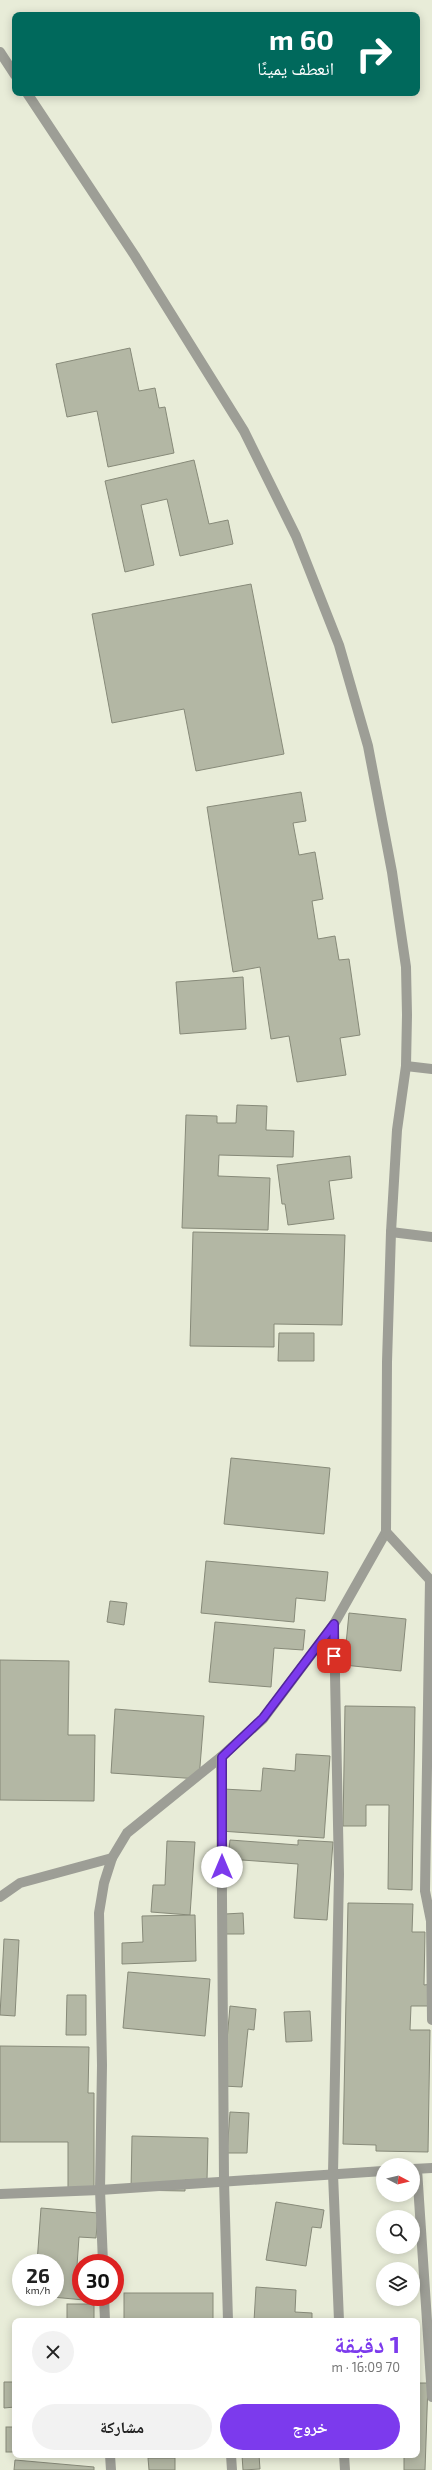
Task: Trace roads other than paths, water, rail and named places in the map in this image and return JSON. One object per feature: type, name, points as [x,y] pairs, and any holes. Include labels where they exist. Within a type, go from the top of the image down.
[{"type":"street","points":[[0,52],[12,70]]},
{"type":"street","points":[[29,96],[135,256],[244,430],[296,536],[339,645],[368,746],[392,872],[406,967],[406,1066],[397,1130],[390,1232],[387,1362],[386,1532],[334,1624],[263,1718],[222,1757],[127,1833],[112,1858],[104,1883],[99,1913],[102,2065],[100,2190],[103,2254]]},
{"type":"street","points":[[406,1066],[432,1069]]},
{"type":"street","points":[[390,1232],[432,1237]]},
{"type":"street","points":[[386,1532],[431,1581],[425,1891],[431,1921],[432,2020]]},
{"type":"street","points":[[334,1624],[339,1874],[333,2174],[339,2318]]},
{"type":"street","points":[[222,1757],[224,2181],[228,2318]]},
{"type":"street","points":[[0,1897],[20,1883],[112,1858]]},
{"type":"street","points":[[420,2169],[432,2168]]},
{"type":"street","points":[[0,2194],[100,2190],[376,2171]]},
{"type":"street","points":[[417,2202],[432,2397]]},
{"type":"street","points":[[104,2306],[105,2318]]},
{"type":"street","points":[[110,2458],[111,2470]]},
{"type":"street","points":[[231,2458],[232,2470]]},
{"type":"street","points":[[344,2458],[345,2470]]}]
